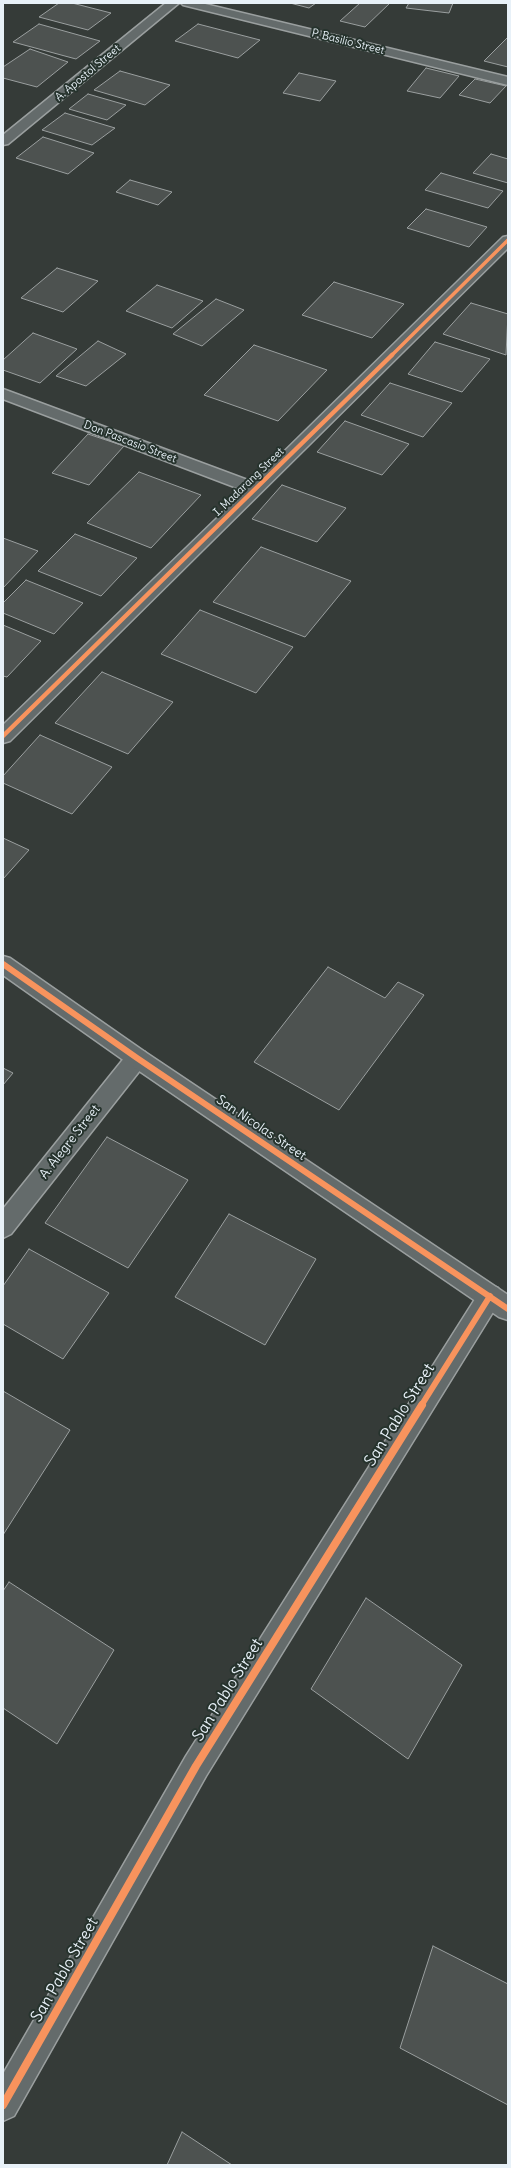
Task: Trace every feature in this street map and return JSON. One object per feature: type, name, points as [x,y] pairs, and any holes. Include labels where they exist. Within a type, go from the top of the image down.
[{"type":"street","name":"A. Apostol Street","points":[[3,142],[173,3]]},
{"type":"street","name":"P. Basilio Street","points":[[187,3],[508,81]]},
{"type":"street","name":"I. Madarang Street","points":[[3,736],[508,240]]},
{"type":"street","name":"Don Pascasio Street","points":[[3,394],[256,489]]},
{"type":"street","name":"San Nicolas Street","points":[[3,964],[137,1058],[499,1302]]},
{"type":"street","name":"A. Alegre Street","points":[[3,1227],[137,1058]]},
{"type":"street","name":"San Pablo Street","points":[[3,2106],[196,1766],[499,1302]]},
{"type":"building","points":[[59,3],[72,3],[111,13],[88,30],[39,17]]},
{"type":"building","points":[[290,3],[316,3],[309,8]]},
{"type":"building","points":[[360,3],[390,3],[365,27],[340,21]]},
{"type":"building","points":[[409,3],[453,3],[449,13],[406,8]]},
{"type":"building","points":[[39,24],[100,41],[76,59],[13,42]]},
{"type":"building","points":[[198,24],[260,40],[238,58],[175,41]]},
{"type":"building","points":[[508,37],[508,67],[484,61]]},
{"type":"building","points":[[30,49],[68,62],[37,87],[3,78],[3,67]]},
{"type":"building","points":[[426,68],[459,76],[440,98],[407,91]]},
{"type":"building","points":[[120,71],[170,85],[145,105],[94,90]]},
{"type":"building","points":[[299,73],[336,81],[320,101],[283,93]]},
{"type":"building","points":[[475,79],[506,86],[490,103],[459,95]]},
{"type":"building","points":[[88,94],[126,105],[107,120],[69,109]]},
{"type":"building","points":[[65,113],[115,128],[92,145],[42,130]]},
{"type":"building","points":[[43,137],[94,153],[68,174],[16,158]]},
{"type":"building","points":[[491,154],[508,159],[508,183],[473,173]]},
{"type":"building","points":[[441,173],[503,191],[488,208],[425,190]]},
{"type":"building","points":[[130,180],[172,192],[158,205],[116,192]]},
{"type":"building","points":[[426,209],[487,227],[469,247],[407,228]]},
{"type":"building","points":[[57,268],[98,281],[63,312],[21,298]]},
{"type":"building","points":[[334,282],[404,304],[372,338],[302,315]]},
{"type":"building","points":[[157,285],[203,301],[172,328],[126,311]]},
{"type":"building","points":[[216,299],[244,310],[202,346],[173,334]]},
{"type":"building","points":[[471,303],[508,314],[506,355],[443,334]]},
{"type":"building","points":[[33,333],[77,349],[40,383],[3,370],[3,360]]},
{"type":"building","points":[[98,341],[126,354],[86,386],[56,376]]},
{"type":"building","points":[[435,342],[490,359],[462,392],[408,374]]},
{"type":"building","points":[[254,345],[327,370],[278,421],[204,395]]},
{"type":"building","points":[[390,383],[452,403],[423,437],[361,415]]},
{"type":"building","points":[[345,421],[409,444],[382,475],[317,452]]},
{"type":"building","points":[[88,434],[124,446],[89,485],[52,473]]},
{"type":"building","points":[[139,472],[201,495],[151,548],[87,523]]},
{"type":"building","points":[[282,485],[346,508],[317,542],[252,519]]},
{"type":"building","points":[[75,534],[137,558],[101,596],[38,571]]},
{"type":"building","points":[[3,538],[38,551],[3,588]]},
{"type":"building","points":[[261,547],[351,581],[305,637],[213,602]]},
{"type":"building","points":[[26,580],[83,603],[54,634],[3,613],[3,603]]},
{"type":"building","points":[[200,610],[293,647],[256,693],[161,654]]},
{"type":"building","points":[[3,625],[41,641],[7,677],[3,676]]},
{"type":"building","points":[[102,672],[173,702],[128,754],[55,723]]},
{"type":"building","points":[[40,735],[112,767],[72,814],[3,783],[3,776]]},
{"type":"building","points":[[3,838],[29,850],[3,879]]},
{"type":"building","points":[[328,967],[385,998],[398,982],[424,995],[339,1110],[254,1062]]},
{"type":"building","points":[[3,1068],[13,1073],[3,1085]]},
{"type":"building","points":[[107,1137],[188,1180],[128,1268],[45,1223]]},
{"type":"building","points":[[229,1214],[316,1259],[265,1345],[175,1297]]},
{"type":"building","points":[[29,1249],[109,1293],[63,1359],[3,1324],[3,1286]]},
{"type":"building","points":[[3,1391],[70,1430],[3,1535]]},
{"type":"building","points":[[9,1582],[114,1650],[57,1744],[3,1708],[3,1591]]},
{"type":"building","points":[[366,1598],[462,1665],[408,1759],[311,1689]]},
{"type":"building","points":[[433,1946],[508,1984],[508,2105],[400,2048]]},
{"type":"building","points":[[182,2132],[232,2165],[167,2165]]},
{"type":"cycle path","points":[[3,736],[508,240]]},
{"type":"cycle path","points":[[3,964],[137,1058],[508,1309]]},
{"type":"cycle path","points":[[3,2105],[196,1766],[490,1296]]}]
